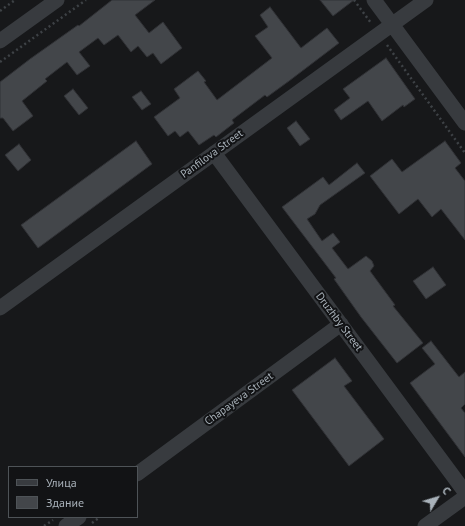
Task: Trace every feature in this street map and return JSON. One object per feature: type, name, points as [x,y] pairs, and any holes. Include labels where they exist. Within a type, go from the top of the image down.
[{"type":"street","points":[[0,41],[57,0]]},
{"type":"street","points":[[374,0],[465,123]]},
{"type":"street","name":"Panfilova Street","points":[[0,308],[378,33],[426,0]]},
{"type":"street","name":"Druzhby Street","points":[[214,153],[465,492]]},
{"type":"street","name":"Chapayeva Street","points":[[138,473],[341,324]]},
{"type":"street","points":[[425,526],[465,497]]},
{"type":"street","points":[[66,526],[77,518]]},
{"type":"path","points":[[0,11],[15,0]]},
{"type":"path","points":[[0,62],[86,0]]},
{"type":"path","points":[[354,0],[465,154]]},
{"type":"path","points":[[44,526],[55,518]]},
{"type":"building","points":[[112,0],[155,0],[135,15],[149,33],[163,22],[182,48],[161,64],[153,53],[147,57],[138,46],[131,52],[118,35],[104,45],[98,38],[79,52],[90,66],[77,75],[67,62],[45,79],[47,81],[22,101],[33,116],[13,131],[3,118],[0,118],[0,82],[30,59],[78,25],[79,26]]},
{"type":"building","points":[[320,0],[354,0],[333,16]]},
{"type":"building","points":[[270,7],[301,48],[327,28],[339,43],[267,97],[265,95],[232,120],[234,123],[216,137],[214,135],[199,145],[188,131],[180,137],[175,131],[168,136],[154,117],[180,98],[174,89],[198,71],[206,81],[204,82],[217,100],[272,58],[255,36],[268,27],[260,15]]},
{"type":"building","points":[[386,58],[415,99],[404,107],[403,105],[382,121],[368,101],[341,120],[334,110],[350,98],[343,89]]},
{"type":"building","points":[[73,89],[88,108],[79,115],[64,96]]},
{"type":"building","points":[[141,91],[151,104],[142,110],[132,97]]},
{"type":"building","points":[[296,121],[310,139],[300,146],[287,128]]},
{"type":"building","points":[[136,141],[152,164],[38,248],[21,225]]},
{"type":"building","points":[[445,141],[461,163],[455,168],[465,181],[465,240],[441,209],[432,217],[418,199],[399,214],[370,176],[392,159],[402,172]]},
{"type":"building","points":[[19,144],[31,160],[18,171],[5,155]]},
{"type":"building","points":[[357,163],[365,173],[320,205],[315,214],[307,219],[322,241],[333,233],[340,242],[332,248],[348,269],[366,256],[372,261],[374,266],[370,271],[395,305],[393,306],[423,343],[397,363],[361,317],[334,279],[336,278],[282,207],[323,177],[329,185]]},
{"type":"building","points":[[433,267],[446,285],[426,299],[413,281]]},
{"type":"building","points":[[431,341],[459,377],[465,372],[465,404],[461,408],[465,413],[465,457],[410,383],[435,364],[422,348]]},
{"type":"building","points":[[335,358],[352,381],[344,386],[384,439],[349,466],[292,390]]}]
